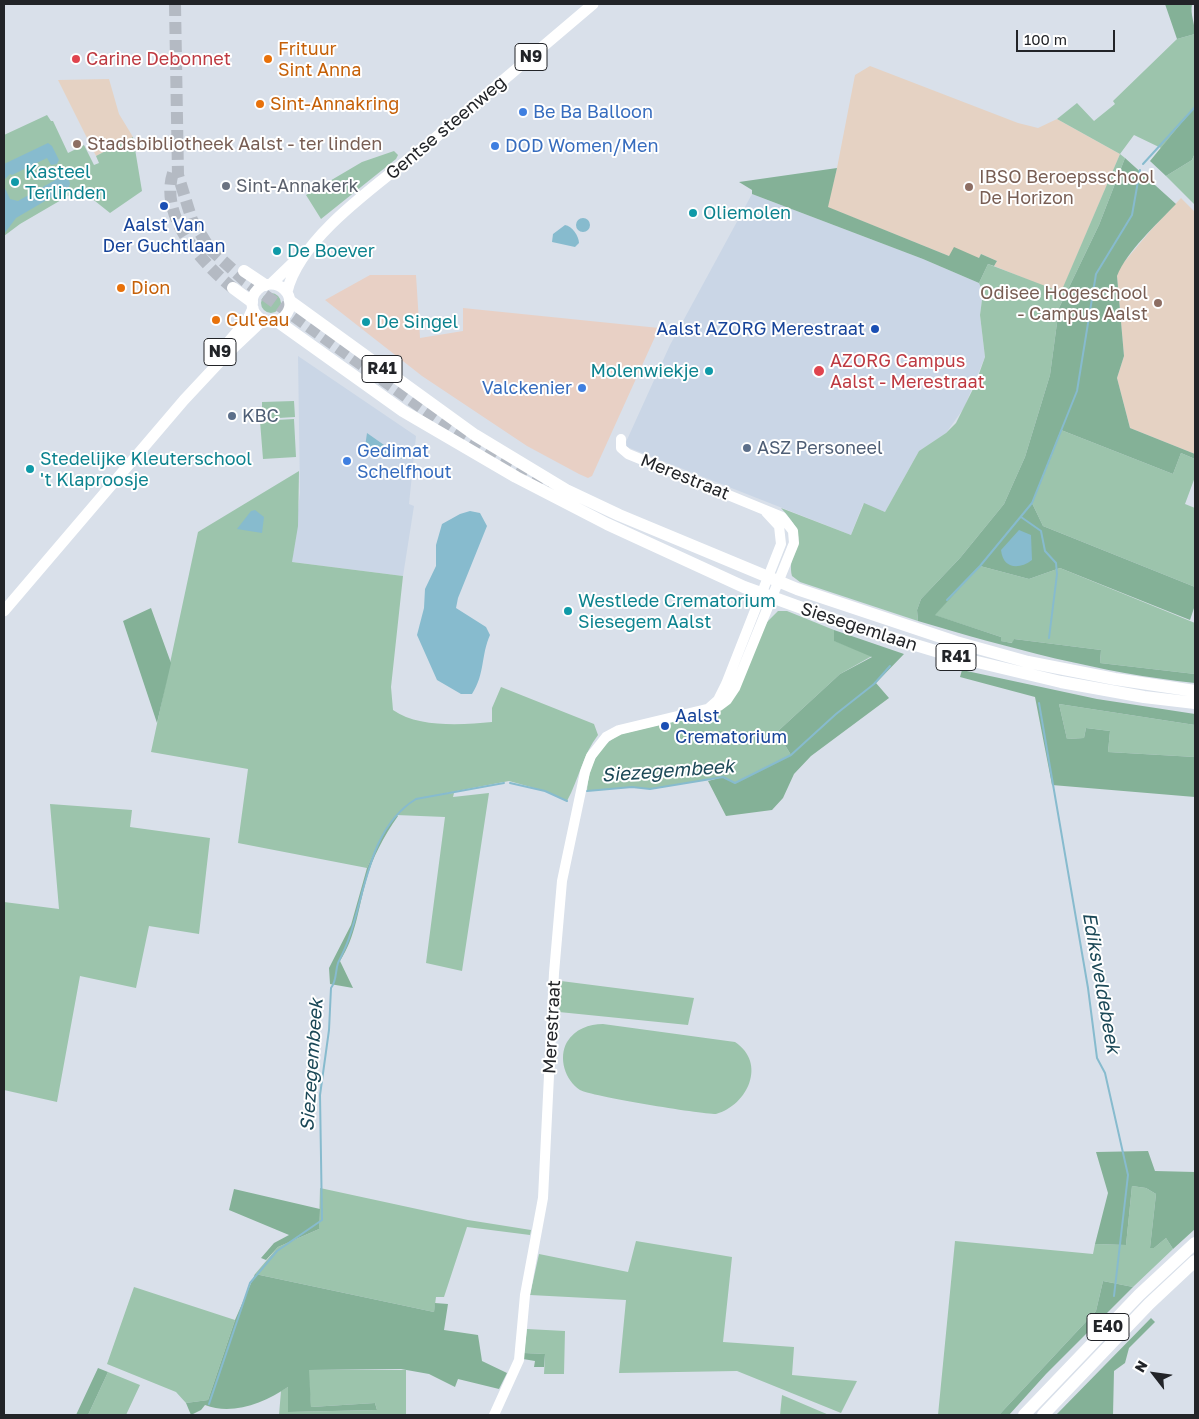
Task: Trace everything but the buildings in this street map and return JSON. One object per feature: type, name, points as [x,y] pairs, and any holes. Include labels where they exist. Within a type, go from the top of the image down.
[{"type":"highway","name":"R41","points":[[244,271],[268,284]]},
{"type":"highway","points":[[233,288],[253,305]]},
{"type":"highway","name":"Siesegemlaan","points":[[288,297],[475,435],[566,490],[620,515],[848,608],[1028,662],[1115,679],[1195,690]]},
{"type":"highway","name":"Siesegemlaan","points":[[277,321],[403,411],[516,477],[607,524],[700,568],[767,596],[895,640],[1023,674],[1102,690],[1195,703]]},
{"type":"highway","name":"E40","points":[[1024,1415],[1139,1295],[1195,1243]]},
{"type":"highway","name":"E40","points":[[1042,1415],[1149,1304],[1195,1261]]},
{"type":"main road","name":"Gentse steenweg","points":[[288,297],[290,281],[302,257],[347,211],[594,4]]},
{"type":"main road","name":"Gentse steenweg","points":[[268,284],[298,258],[302,257]]},
{"type":"main road","name":"R41","points":[[268,284],[282,287],[288,297]]},
{"type":"main road","name":"N9","points":[[187,397],[192,384],[248,319],[256,291],[268,284]]},
{"type":"main road","name":"N9","points":[[277,321],[285,316],[288,297]]},
{"type":"main road","points":[[253,305],[263,320],[277,321]]},
{"type":"main road","name":"N9","points":[[4,611],[187,397],[226,354],[263,320]]},
{"type":"street","name":"Merestraat","points":[[494,1415],[519,1360],[525,1295],[543,1198],[554,973],[562,881],[585,772],[596,746],[606,737],[627,728],[700,713],[719,706],[732,695],[773,579],[781,544],[782,535],[775,520],[759,507],[628,454],[621,448],[621,439]]},
{"type":"shaded area","name":"IBSO Beroepsschool De Horizon","points":[[870,66],[1018,123],[1038,128],[1057,119],[1120,154],[1061,293],[994,266],[997,261],[981,254],[979,258],[949,256],[827,207],[837,168],[855,75]]},
{"type":"shaded area","points":[[109,79],[119,114],[133,137],[96,156],[58,80]]},
{"type":"shaded area","name":"AZORG Campus Aalst - Merestraat","points":[[752,194],[923,259],[979,283],[983,292],[980,315],[985,357],[964,408],[946,433],[919,451],[885,512],[863,504],[851,535],[627,447],[626,442],[670,345]]},
{"type":"shaded area","name":"Odisee Hogeschool - Campus Aalst","points":[[1181,198],[1195,212],[1195,454],[1130,428],[1117,378],[1124,356],[1117,276],[1120,267]]},
{"type":"shaded area","points":[[370,275],[416,275],[420,338],[463,331],[463,308],[659,328],[592,476],[588,478],[579,474],[527,446],[422,376],[325,300]]},
{"type":"shaded area","points":[[298,356],[416,436],[409,504],[414,506],[403,576],[292,562],[300,493]]},
{"type":"green space","points":[[1165,4],[1192,4],[1195,34],[1177,39]]},
{"type":"green space","points":[[1195,34],[1195,106],[1161,148],[1134,135],[1120,154],[1057,119],[1077,103],[1094,121],[1115,104],[1113,101],[1177,39]]},
{"type":"green space","points":[[1195,106],[1195,153],[1192,160],[1166,176],[1150,161]]},
{"type":"green space","points":[[47,115],[53,121],[68,153],[84,145],[94,165],[99,163],[96,156],[133,137],[142,191],[110,213],[80,189],[20,224],[4,236],[4,135]]},
{"type":"green space","points":[[394,151],[398,155],[396,159],[321,219],[306,195],[362,162]]},
{"type":"green space","points":[[1195,153],[1195,205],[1166,176],[1192,160]]},
{"type":"green space","points":[[1120,154],[1125,158],[1099,225],[1059,308],[1050,375],[1025,457],[1004,504],[960,558],[921,599],[917,610],[918,621],[800,582],[792,576],[791,565],[797,544],[797,530],[781,508],[851,535],[864,503],[885,512],[919,451],[946,433],[956,423],[975,385],[985,357],[980,315],[983,292],[979,283],[988,264],[1061,292]]},
{"type":"green space","points":[[1125,158],[1176,204],[1135,248],[1117,276],[1124,356],[1117,378],[1130,428],[1195,454],[1195,459],[1181,453],[1173,474],[1061,430],[1032,503],[1043,526],[1195,587],[1195,605],[1190,620],[1060,568],[1029,579],[980,566],[935,615],[1001,637],[1001,641],[1012,643],[1014,639],[1101,650],[1100,663],[1195,674],[1195,683],[1160,679],[1090,666],[986,641],[918,621],[917,610],[921,599],[960,558],[1004,504],[1025,457],[1050,375],[1059,308],[1099,225]]},
{"type":"green space","points":[[837,168],[828,207],[949,256],[954,247],[979,258],[981,254],[997,261],[994,266],[988,264],[979,283],[923,259],[752,194],[752,190],[739,182]]},
{"type":"green space","points":[[271,293],[278,296],[281,303],[278,310],[271,313],[264,310],[261,303],[264,296]]},
{"type":"green space","points":[[294,401],[295,417],[262,419],[262,402]]},
{"type":"green space","points":[[294,419],[296,457],[263,459],[260,421]]},
{"type":"green space","points":[[1061,430],[1173,474],[1181,453],[1195,459],[1195,477],[1185,504],[1195,508],[1195,587],[1043,526],[1032,503]]},
{"type":"green space","points":[[299,471],[298,526],[292,562],[403,576],[391,687],[393,710],[415,720],[441,724],[492,722],[492,708],[501,687],[594,724],[598,735],[585,758],[567,801],[545,791],[509,781],[441,794],[454,793],[453,797],[489,793],[462,971],[426,963],[445,817],[396,815],[381,837],[367,868],[238,843],[248,769],[151,752],[198,532]]},
{"type":"green space","points":[[980,566],[1029,579],[1060,568],[1195,623],[1195,674],[1100,663],[1101,650],[1014,639],[1013,643],[1000,641],[1001,637],[934,615]]},
{"type":"green space","points":[[151,608],[171,663],[157,723],[123,621]]},
{"type":"green space","points":[[778,611],[787,611],[834,630],[835,641],[872,656],[840,674],[777,732],[791,755],[735,783],[723,777],[650,789],[632,787],[587,791],[592,765],[600,751],[606,744],[621,734],[721,710],[767,622]]},
{"type":"green space","points":[[834,630],[904,654],[876,683],[889,698],[811,756],[794,774],[783,798],[772,810],[726,816],[708,781],[723,777],[735,783],[791,755],[777,732],[840,674],[872,657],[834,641]]},
{"type":"green space","points":[[962,670],[1097,699],[1195,714],[1195,725],[1059,704],[1067,739],[1084,738],[1086,728],[1110,731],[1108,752],[1195,757],[1195,797],[1052,785],[1035,697],[960,677]]},
{"type":"green space","points":[[1059,704],[1195,725],[1195,757],[1108,752],[1110,731],[1086,728],[1084,738],[1067,739]]},
{"type":"green space","points":[[50,804],[132,810],[130,827],[210,838],[199,934],[149,926],[136,988],[80,976],[57,1102],[4,1090],[4,902],[59,909]]},
{"type":"green space","points":[[396,815],[398,816],[383,839],[375,856],[366,881],[350,942],[340,961],[353,988],[330,984],[329,968],[351,925],[367,868],[381,837]]},
{"type":"green space","points":[[561,981],[694,998],[688,1025],[559,1012]]},
{"type":"green space","points":[[603,1024],[735,1042],[745,1051],[750,1061],[750,1082],[745,1093],[737,1102],[716,1114],[646,1104],[580,1090],[570,1081],[564,1068],[564,1048],[570,1037],[578,1031],[588,1026]]},
{"type":"green space","points":[[1148,1151],[1155,1171],[1195,1172],[1195,1229],[1173,1249],[1166,1238],[1154,1248],[1150,1248],[1156,1194],[1146,1188],[1132,1186],[1126,1245],[1095,1244],[1108,1193],[1096,1152]]},
{"type":"green space","points":[[1132,1186],[1146,1188],[1156,1194],[1150,1248],[1154,1248],[1166,1238],[1173,1249],[1133,1287],[1103,1281],[1096,1311],[999,1415],[938,1415],[955,1241],[1093,1254],[1095,1244],[1126,1245]]},
{"type":"green space","points":[[320,1188],[468,1220],[531,1230],[530,1235],[467,1227],[444,1297],[436,1297],[434,1312],[255,1274],[278,1247],[319,1229]]},
{"type":"green space","points":[[234,1189],[320,1209],[319,1229],[278,1247],[266,1260],[261,1258],[274,1243],[289,1235],[229,1210]]},
{"type":"green space","points":[[636,1241],[732,1257],[723,1342],[794,1347],[792,1375],[857,1381],[841,1413],[737,1371],[619,1373],[626,1300],[530,1295],[539,1254],[628,1272]]},
{"type":"green space","points":[[255,1274],[434,1312],[435,1303],[448,1304],[444,1330],[478,1335],[482,1361],[507,1373],[499,1389],[458,1379],[455,1387],[429,1374],[401,1369],[309,1370],[311,1407],[375,1403],[377,1410],[288,1412],[288,1387],[269,1398],[248,1406],[226,1409],[205,1405],[201,1410],[191,1415],[186,1403],[208,1400],[235,1320]]},
{"type":"green space","points":[[1103,1281],[1133,1287],[1046,1374],[1009,1415],[999,1415],[1096,1311]]},
{"type":"green space","points":[[134,1287],[235,1320],[208,1400],[186,1403],[176,1392],[107,1364]]},
{"type":"green space","points":[[1151,1318],[1155,1322],[1129,1348],[1125,1363],[1114,1371],[1113,1415],[1056,1415]]},
{"type":"green space","points":[[527,1329],[565,1331],[564,1374],[544,1374],[545,1354],[524,1353]]},
{"type":"green space","points":[[524,1353],[545,1354],[544,1367],[534,1367],[535,1361],[523,1359]]},
{"type":"green space","points":[[98,1368],[108,1372],[88,1415],[76,1415]]},
{"type":"green space","points":[[308,1370],[406,1370],[406,1415],[279,1415],[281,1391],[288,1387],[288,1412],[377,1410],[375,1403],[311,1407]]},
{"type":"green space","points":[[108,1372],[140,1385],[126,1415],[88,1415]]},
{"type":"green space","points":[[782,1395],[829,1415],[780,1415]]},
{"type":"water","points":[[48,143],[52,146],[59,160],[57,164],[51,165],[47,158],[12,175],[10,174],[4,180],[4,164]]},
{"type":"water","points":[[59,167],[63,168],[70,183],[69,187],[16,218],[4,234],[4,186],[10,199],[18,201],[57,179],[54,173]]},
{"type":"water","points":[[580,218],[586,218],[590,225],[586,232],[580,232],[576,228],[576,222]]},
{"type":"water","points":[[565,225],[573,229],[578,237],[579,243],[575,247],[552,242],[553,234]]},
{"type":"water","points":[[367,433],[404,459],[364,454]]},
{"type":"water","points":[[255,510],[264,517],[262,533],[237,529],[251,511]]},
{"type":"water","points":[[470,511],[480,513],[487,526],[458,598],[456,608],[486,627],[490,635],[476,687],[472,694],[461,694],[437,680],[417,635],[424,608],[425,589],[436,566],[436,545],[442,524]]},
{"type":"water","points":[[1019,530],[1031,535],[1032,560],[1022,565],[1012,566],[1005,561],[1001,550]]},
{"type":"waterway","points":[[1143,164],[1195,107]]},
{"type":"waterway","name":"Ediksveldebeek","points":[[947,600],[980,566],[1032,503],[1077,391],[1096,274],[1132,215],[1140,170]]},
{"type":"waterway","name":"Ediksveldebeek","points":[[1021,517],[1041,531],[1045,551],[1056,563],[1057,574],[1049,638]]},
{"type":"waterway","name":"Siezegembeek","points":[[587,791],[632,787],[650,789],[723,777],[735,783],[791,755],[836,714],[874,684],[890,666]]},
{"type":"waterway","name":"Ediksveldebeek","points":[[1039,703],[1088,988],[1097,1058],[1105,1073],[1128,1175],[1114,1296]]},
{"type":"waterway","name":"Siezegembeek","points":[[209,1404],[250,1283],[277,1251],[322,1220],[320,1095],[329,1030],[331,988],[338,963],[355,919],[371,861],[379,843],[388,826],[400,811],[416,799],[504,783]]},
{"type":"waterway","name":"Siezegembeek","points":[[510,783],[545,791],[567,801]]},
{"type":"tunnel","points":[[175,4],[178,175],[192,220],[210,249],[245,281],[440,421],[497,459],[549,486]]},
{"type":"tunnel","points":[[173,173],[170,190],[172,206],[186,238],[209,266],[233,288]]},
{"type":"place","name":"Carine Debonnet","points":[[76,59]]},
{"type":"place","name":"Frituur Sint Anna","points":[[268,59]]},
{"type":"place","name":"Sint-Annakring","points":[[260,104]]},
{"type":"place","name":"Be Ba Balloon","points":[[523,112]]},
{"type":"place","name":"Stadsbibliotheek Aalst - ter linden","points":[[77,144]]},
{"type":"place","name":"DOD Women/Men","points":[[495,146]]},
{"type":"place","name":"Kasteel Terlinden","points":[[15,182]]},
{"type":"place","name":"Sint-Annakerk","points":[[226,186]]},
{"type":"place","name":"IBSO Beroepsschool De Horizon","points":[[969,187]]},
{"type":"place","name":"Aalst Van Der Guchtlaan","points":[[164,206]]},
{"type":"place","name":"Oliemolen","points":[[693,213]]},
{"type":"place","name":"De Boever","points":[[277,251]]},
{"type":"place","name":"Dion","points":[[121,288]]},
{"type":"place","name":"Odisee Hogeschool - Campus Aalst","points":[[1158,303]]},
{"type":"place","name":"Cul'eau","points":[[216,320]]},
{"type":"place","name":"De Singel","points":[[366,322]]},
{"type":"place","name":"Aalst AZORG Merestraat","points":[[875,329]]},
{"type":"place","name":"Molenwiekje","points":[[709,371]]},
{"type":"place","name":"AZORG Campus Aalst - Merestraat","points":[[819,371]]},
{"type":"place","name":"Valckenier","points":[[582,388]]},
{"type":"place","name":"KBC","points":[[232,416]]},
{"type":"place","name":"ASZ Personeel","points":[[747,448]]},
{"type":"place","name":"Gedimat Schelfhout","points":[[347,461]]},
{"type":"place","name":"Stedelijke Kleuterschool 't Klaproosje","points":[[30,469]]},
{"type":"place","name":"Westlede Crematorium Siesegem Aalst","points":[[568,611]]},
{"type":"place","name":"Aalst Crematorium","points":[[665,726]]}]
